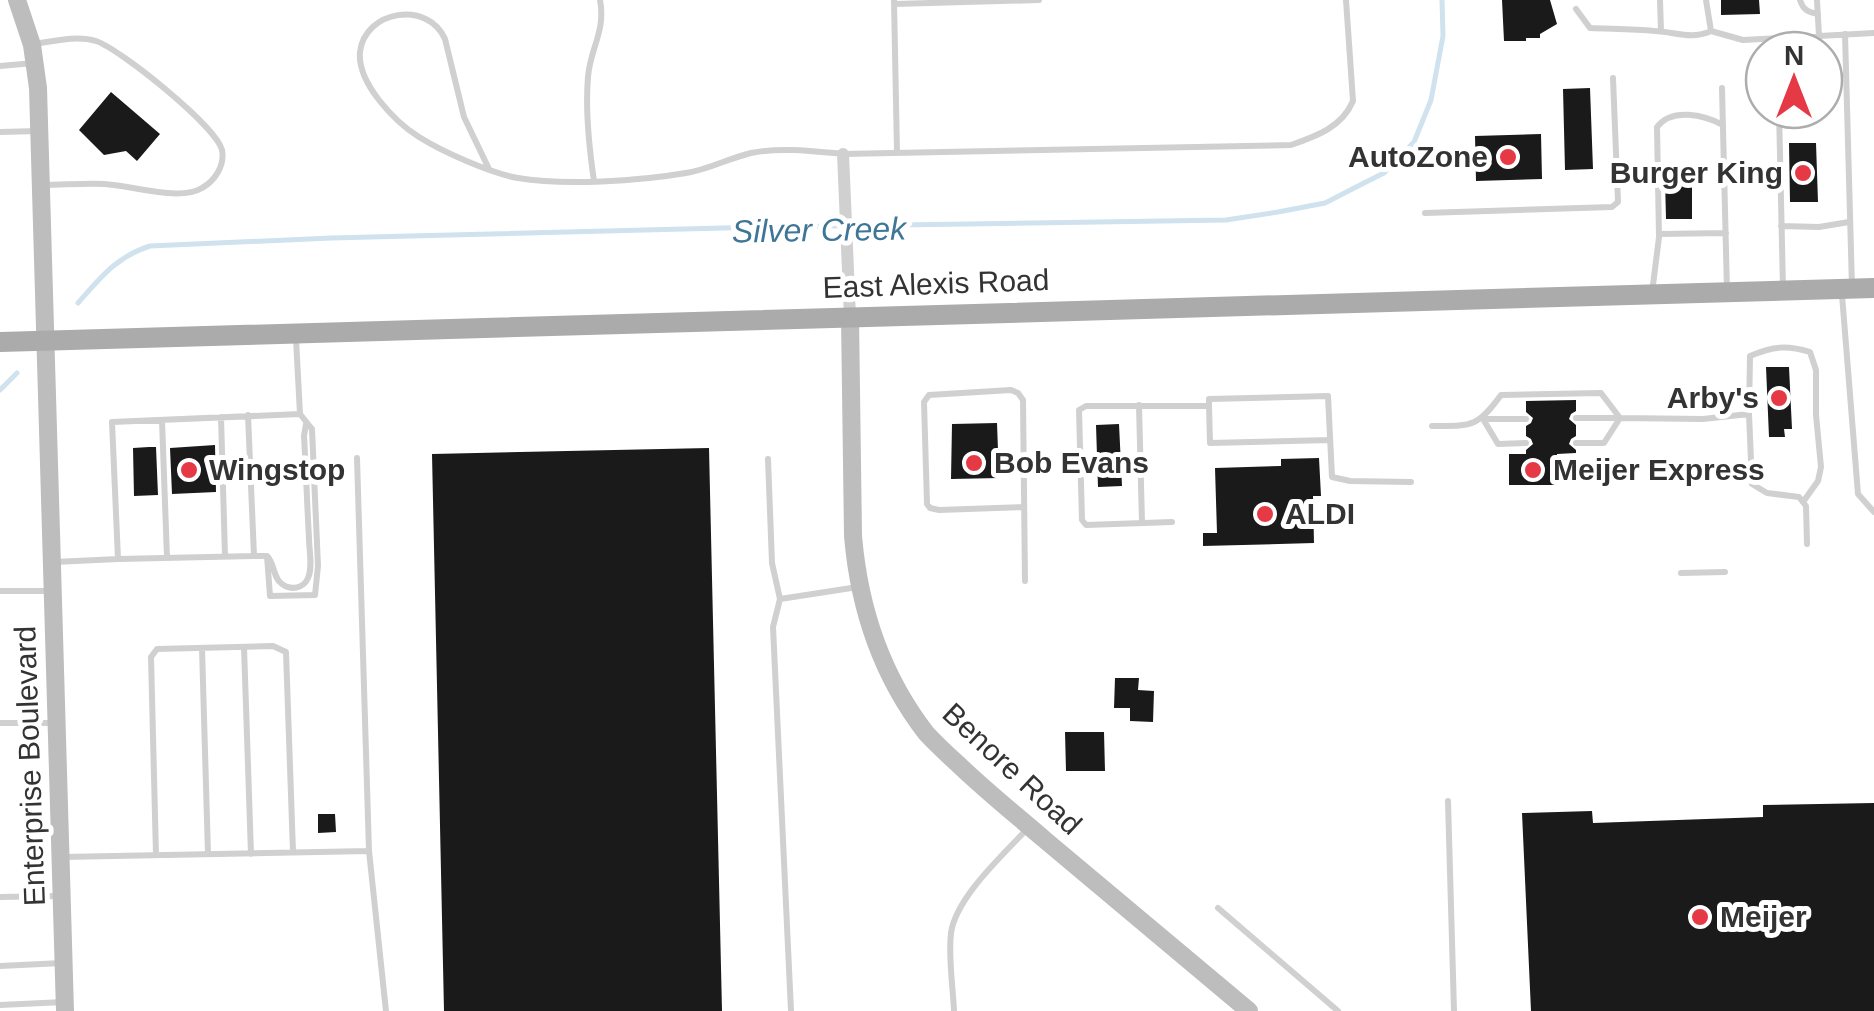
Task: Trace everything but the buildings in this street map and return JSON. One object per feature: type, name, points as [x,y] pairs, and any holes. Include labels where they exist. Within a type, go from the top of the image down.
[{"type":"main road","name":"East Alexis Road","points":[[0,342],[1874,288]]},
{"type":"street","points":[[17,0],[33,54],[40,130],[46,340]]},
{"type":"street","points":[[843,154],[850,317]]},
{"type":"street","name":"Benore Road","points":[[850,317],[853,536],[860,586],[888,669],[926,732],[972,778],[1249,1011]]},
{"type":"street","name":"Enterprise Boulevard","points":[[46,340],[65,1006]]},
{"type":"lane","points":[[594,181],[588,139],[588,74],[602,24],[600,0]]},
{"type":"lane","points":[[897,153],[894,2],[1039,0]]},
{"type":"lane","points":[[489,169],[464,117],[440,27],[430,18],[404,14],[375,26],[360,50],[361,63],[376,97],[398,122],[420,138],[489,169],[513,178],[594,181],[688,173],[751,153],[791,148],[843,154],[1291,145],[1333,126],[1348,112],[1353,100],[1346,0]]},
{"type":"lane","points":[[1660,0],[1661,31]]},
{"type":"lane","points":[[1706,0],[1710,31]]},
{"type":"lane","points":[[1800,0],[1808,12],[1818,14]]},
{"type":"lane","points":[[1817,0],[1819,30]]},
{"type":"lane","points":[[1576,9],[1590,28],[1661,31],[1682,36],[1710,31],[1744,40]]},
{"type":"lane","points":[[1874,33],[1845,34],[1849,222],[1846,329],[1858,494],[1874,512]]},
{"type":"lane","points":[[0,66],[66,39],[92,40],[112,48],[177,100],[212,132],[222,148],[218,174],[203,188],[186,194],[106,184],[42,186]]},
{"type":"lane","points":[[1425,213],[1612,207],[1618,202],[1613,78]]},
{"type":"lane","points":[[1722,88],[1727,292]]},
{"type":"lane","points":[[1652,294],[1659,234],[1658,127],[1671,116],[1698,115],[1723,125]]},
{"type":"lane","points":[[0,132],[40,130]]},
{"type":"lane","points":[[1780,130],[1783,290]]},
{"type":"lane","points":[[1782,226],[1819,227],[1849,222]]},
{"type":"lane","points":[[1659,234],[1726,233]]},
{"type":"lane","points":[[268,556],[270,596],[316,595],[312,429],[300,414],[296,333]]},
{"type":"lane","points":[[1803,502],[1818,481],[1821,467],[1816,370],[1810,352],[1788,346],[1769,348],[1750,356],[1752,484],[1767,493],[1800,497],[1803,502],[1806,506],[1807,544]]},
{"type":"lane","points":[[1024,507],[930,508],[924,402],[929,395],[1011,390],[1023,400],[1025,582]]},
{"type":"lane","points":[[1483,419],[1501,395],[1601,393],[1620,418]]},
{"type":"lane","points":[[1330,440],[1210,442],[1209,399],[1328,396],[1332,477],[1412,482]]},
{"type":"lane","points":[[1139,405],[1142,523]]},
{"type":"lane","points":[[1172,522],[1086,525],[1082,520],[1079,410],[1086,406],[1209,406]]},
{"type":"lane","points":[[118,560],[112,422],[300,414]]},
{"type":"lane","points":[[1576,418],[1749,414]]},
{"type":"lane","points":[[248,415],[254,556]]},
{"type":"lane","points":[[220,417],[225,556]]},
{"type":"lane","points":[[1432,426],[1526,418]]},
{"type":"lane","points":[[1576,443],[1604,442],[1620,418]]},
{"type":"lane","points":[[1483,419],[1498,444],[1526,443]]},
{"type":"lane","points":[[162,420],[167,558]]},
{"type":"lane","points":[[268,556],[283,585],[302,587],[307,582],[307,422]]},
{"type":"lane","points":[[357,458],[369,851],[386,1011]]},
{"type":"lane","points":[[768,458],[772,563],[780,599],[773,627],[791,1011]]},
{"type":"lane","points":[[52,562],[268,556]]},
{"type":"lane","points":[[1681,573],[1725,572]]},
{"type":"lane","points":[[780,599],[860,586]]},
{"type":"lane","points":[[0,590],[53,591]]},
{"type":"lane","points":[[156,855],[151,656],[157,649],[273,646],[286,652],[293,852]]},
{"type":"lane","points":[[244,647],[250,854]]},
{"type":"lane","points":[[202,648],[208,854]]},
{"type":"lane","points":[[0,722],[57,723]]},
{"type":"lane","points":[[1448,801],[1454,1011]]},
{"type":"lane","points":[[954,1011],[951,933],[959,909],[1029,827]]},
{"type":"lane","points":[[60,857],[369,851]]},
{"type":"lane","points":[[0,897],[62,896]]},
{"type":"lane","points":[[1218,908],[1338,1011]]},
{"type":"lane","points":[[0,966],[63,962]]},
{"type":"lane","points":[[0,1004],[65,1006]]},
{"type":"waterway","name":"Silver Creek","points":[[78,303],[118,262],[150,246],[762,227],[1226,220],[1325,203],[1384,173],[1414,142],[1431,100],[1443,36],[1442,0]]},
{"type":"waterway","name":"Silver Creek","points":[[0,390],[17,373]]},
{"type":"place","name":"AutoZone","points":[[1508,157]]},
{"type":"place","name":"Burger King","points":[[1803,173]]},
{"type":"place","name":"Arby's","points":[[1779,398]]},
{"type":"place","name":"Bob Evans","points":[[974,463]]},
{"type":"place","name":"Wingstop","points":[[189,470]]},
{"type":"place","name":"Meijer Express","points":[[1533,470]]},
{"type":"place","name":"ALDI","points":[[1265,514]]},
{"type":"place","name":"Meijer","points":[[1700,917]]}]
